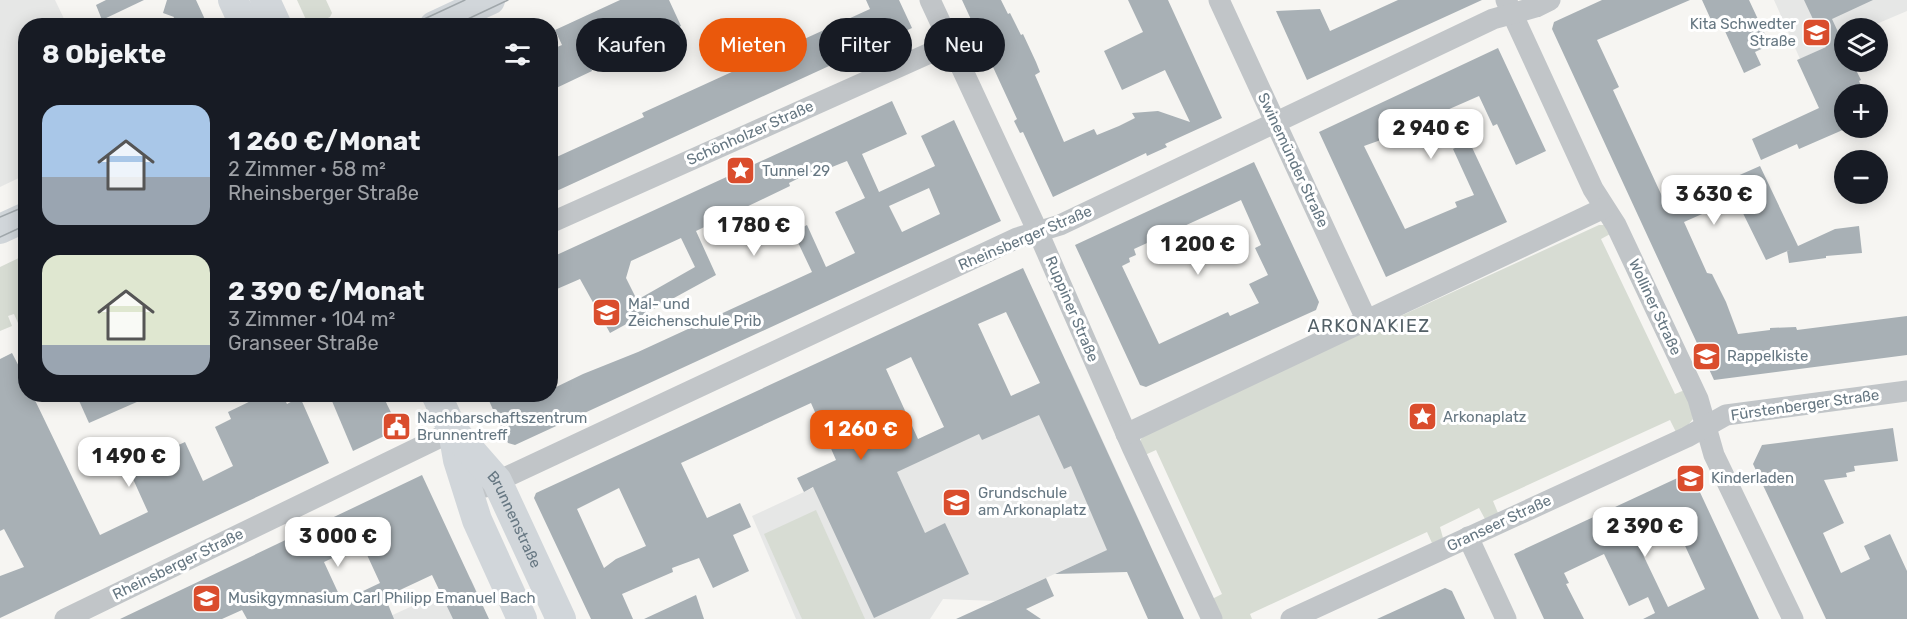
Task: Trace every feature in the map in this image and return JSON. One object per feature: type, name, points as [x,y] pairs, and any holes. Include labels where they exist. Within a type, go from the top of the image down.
[{"type":"main road","points":[[233,0],[241,18]]},
{"type":"main road","points":[[265,0],[273,18]]},
{"type":"main road","points":[[451,18],[490,0]]},
{"type":"main road","points":[[0,229],[18,221]]},
{"type":"main road","name":"Brunnenstraße","points":[[440,402],[453,431],[458,460],[477,520],[522,619]]},
{"type":"main road","name":"Brunnenstraße","points":[[453,431],[497,481],[561,619]]},
{"type":"street","name":"Ruppiner Straße","points":[[930,0],[938,18]]},
{"type":"street","name":"Swinemünder Straße","points":[[1220,0],[1367,321]]},
{"type":"street","name":"Rheinsberger Straße","points":[[469,496],[1006,243],[1060,225],[1493,19],[1510,7],[1550,0]]},
{"type":"street","name":"Wolliner Straße","points":[[1510,7],[1593,189],[1616,225],[1698,399],[1714,454],[1793,619]]},
{"type":"street","name":"Schönholzer Straße","points":[[558,219],[924,56]]},
{"type":"street","name":"Ruppiner Straße","points":[[963,72],[1038,232],[1126,434],[1212,619]]},
{"type":"street","points":[[1126,434],[1604,208]]},
{"type":"street","name":"Fürstenberger Straße","points":[[1705,427],[1726,415],[1907,391]]},
{"type":"street","name":"Granseer Straße","points":[[1292,619],[1705,427]]},
{"type":"street","name":"Rheinsberger Straße","points":[[65,619],[453,431]]},
{"type":"street","points":[[1468,537],[1506,619]]},
{"type":"shaded area","points":[[0,0],[55,0],[64,18],[18,18],[18,178],[0,187]]},
{"type":"shaded area","points":[[297,0],[326,0],[332,13],[330,17],[305,18]]},
{"type":"shaded area","name":"Kita Schwedter Straße","points":[[1774,0],[1907,0],[1907,11],[1888,19],[1834,18],[1834,43],[1800,59]]},
{"type":"shaded area","name":"Arkonaplatz","points":[[1599,225],[1605,225],[1612,233],[1601,239],[1675,394],[1687,389],[1693,419],[1688,425],[1676,432],[1670,420],[1493,501],[1498,513],[1485,519],[1479,508],[1440,527],[1443,538],[1432,543],[1427,532],[1250,614],[1252,619],[1220,619],[1212,599],[1222,594],[1156,450],[1145,455],[1140,447],[1141,439],[1147,432]]},
{"type":"shaded area","points":[[18,258],[18,323],[14,314],[8,316],[12,326],[0,331],[0,267]]},
{"type":"shaded area","name":"Grundschule am Arkonaplatz","points":[[1070,369],[1145,533],[995,601],[943,599],[930,619],[796,619],[752,516]]},
{"type":"shaded area","points":[[816,510],[865,619],[802,619],[764,534]]},
{"type":"shaded area","name":"Musikgymnasium Carl Philipp Emanuel Bach","points":[[471,579],[485,611],[470,619],[384,619]]},
{"type":"building","points":[[106,0],[144,0],[106,18],[101,18],[96,5]]},
{"type":"building","points":[[167,0],[196,0],[204,18],[174,18],[163,13]]},
{"type":"building","points":[[620,0],[669,0],[677,18],[581,18]]},
{"type":"building","points":[[866,0],[899,0],[907,18],[850,18],[870,9]]},
{"type":"building","points":[[962,0],[1001,0],[1021,35],[1023,34],[1036,62],[1040,72],[1035,75],[1064,142],[1094,129],[1097,135],[1119,126],[1135,118],[1132,113],[1158,111],[1190,122],[1165,70],[1122,90],[1104,51],[1143,32],[1128,0],[1168,0],[1222,118],[1165,144],[1167,147],[1147,156],[1146,153],[1053,197],[1023,132],[1020,133],[1014,121],[1017,119],[995,72],[1005,72],[1005,18],[970,18]]},
{"type":"building","points":[[1398,0],[1482,0],[1307,80],[1276,11],[1320,9],[1330,31]]},
{"type":"building","points":[[1602,0],[1690,0],[1597,40],[1619,87],[1613,90],[1667,207],[1760,166],[1798,246],[1835,229],[1859,226],[1862,253],[1826,256],[1826,258],[1789,263],[1787,251],[1766,260],[1736,199],[1684,222],[1707,273],[1712,274],[1726,302],[1738,334],[1770,330],[1770,328],[1796,327],[1797,330],[1907,316],[1907,355],[1714,380],[1552,29],[1554,22]]},
{"type":"building","points":[[1702,0],[1749,0],[1770,45],[1755,52],[1761,65],[1744,73],[1719,18],[1712,22]]},
{"type":"building","points":[[1804,0],[1873,0],[1832,19],[1834,23],[1834,72],[1857,72],[1861,80],[1859,81],[1860,84],[1834,84],[1834,134],[1799,149],[1797,144],[1761,160],[1752,139],[1819,108],[1797,60],[1826,47]]},
{"type":"building","points":[[576,20],[576,72],[590,72],[558,87],[558,47],[562,45],[558,36],[558,29]]},
{"type":"building","points":[[819,32],[819,71],[558,190],[558,156],[644,117],[642,113],[732,72],[807,72],[807,38]]},
{"type":"building","points":[[1498,48],[1546,151],[1516,165],[1497,124],[1493,126],[1479,96],[1422,121],[1403,132],[1364,146],[1405,229],[1457,207],[1455,202],[1474,195],[1453,149],[1469,141],[1507,222],[1386,277],[1319,132]]},
{"type":"building","points":[[892,101],[907,134],[862,154],[879,192],[935,166],[921,136],[954,120],[1001,221],[515,445],[508,443],[490,402],[558,402],[558,386],[812,272],[793,232],[807,225],[826,267],[855,253],[835,212],[865,198],[847,161],[827,169],[825,166],[807,174],[789,183],[790,186],[696,231],[716,275],[610,333],[580,279],[558,289],[558,254]],"holes":[[[929,188],[940,214],[902,232],[889,206]],[[681,238],[695,267],[637,300],[626,278],[631,261]]]},
{"type":"building","points":[[1254,162],[1319,302],[1316,310],[1146,387],[1140,385],[1075,245]],"holes":[[[1241,200],[1261,245],[1255,248],[1268,275],[1249,284],[1259,303],[1230,316],[1228,312],[1159,344],[1122,266],[1130,262],[1129,258],[1136,255],[1134,249]]]},
{"type":"building","points":[[1023,268],[1184,619],[1148,619],[1127,572],[1055,574],[1107,550],[1071,466],[1064,469],[1039,415],[982,440],[979,434],[897,472],[925,533],[945,523],[969,574],[874,618],[813,487],[804,492],[797,478],[836,460],[811,403],[681,463],[707,518],[740,503],[751,527],[733,535],[749,571],[713,588],[699,558],[672,568],[673,572],[622,594],[633,619],[591,619],[534,498],[536,493]],"holes":[[[1006,312],[1040,383],[1011,396],[978,324]],[[911,357],[944,427],[918,439],[886,369]],[[619,488],[646,546],[616,559],[604,568],[577,509]]]},
{"type":"building","points":[[12,353],[18,365],[18,402],[36,402],[100,535],[148,512],[128,468],[185,442],[203,481],[233,466],[215,427],[231,419],[228,412],[249,402],[286,402],[287,404],[302,402],[329,463],[0,618],[0,576],[24,567],[4,529],[0,531],[0,359]]},
{"type":"building","points":[[80,402],[137,402],[89,423]]},
{"type":"building","points":[[332,402],[386,402],[399,429],[353,451]]},
{"type":"building","points":[[1893,428],[1898,461],[1854,466],[1855,471],[1846,473],[1847,477],[1824,480],[1844,523],[1823,533],[1841,573],[1870,559],[1864,546],[1890,534],[1907,571],[1907,619],[1826,619],[1753,464],[1762,445]]},
{"type":"building","points":[[1686,474],[1695,478],[1759,619],[1643,619],[1655,613],[1648,597],[1629,606],[1604,554],[1564,573],[1569,583],[1566,584],[1584,619],[1544,619],[1514,554]],"holes":[[[1674,522],[1705,589],[1668,607],[1636,540]]]},
{"type":"building","points":[[422,475],[489,619],[453,619],[432,575],[385,597],[394,619],[247,619],[242,610],[222,619],[120,619]],"holes":[[[362,544],[380,583],[342,601],[324,562]]]},
{"type":"building","points":[[1046,578],[1054,596],[1026,609],[1041,619],[956,619]]},
{"type":"building","points":[[1445,588],[1452,591],[1465,619],[1377,619]]},
{"type":"building","points":[[696,595],[704,619],[644,619]]},
{"type":"tram line","points":[[426,18],[465,0]]},
{"type":"tram line","points":[[470,18],[508,0]]},
{"type":"tram line","points":[[0,217],[18,209]]},
{"type":"tram line","points":[[0,237],[18,229]]},
{"type":"place","name":"Kita Schwedter Straße","points":[[1817,33]]},
{"type":"place","name":"Tunnel 29","points":[[741,171]]},
{"type":"place","name":"Mal- und Zeichenschule Prib","points":[[607,313]]},
{"type":"place","name":"Rappelkiste","points":[[1706,356]]},
{"type":"place","name":"Arkonaplatz","points":[[1422,417]]},
{"type":"place","name":"Nachbarschaftszentrum Brunnentreff","points":[[396,427]]},
{"type":"place","name":"Kinderladen","points":[[1690,478]]},
{"type":"place","name":"Grundschule am Arkonaplatz","points":[[957,502]]},
{"type":"place","name":"Musikgymnasium Carl Philipp Emanuel Bach","points":[[207,598]]},
{"type":"district","name":"ARKONAKIEZ","points":[[1369,326]]}]
